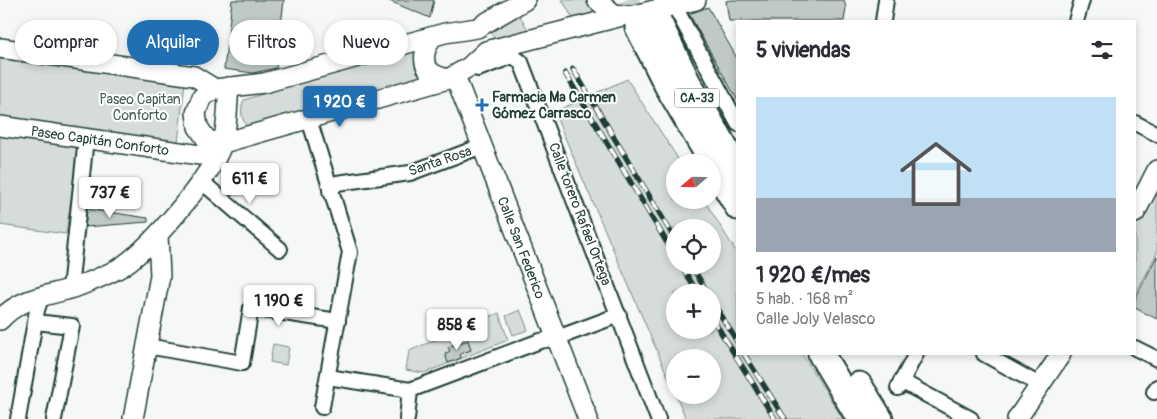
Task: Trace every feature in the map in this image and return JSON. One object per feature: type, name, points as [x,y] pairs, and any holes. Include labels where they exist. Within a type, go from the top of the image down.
[{"type":"highway","name":"CA-33","points":[[649,14],[664,79],[707,154]]},
{"type":"highway","name":"CA-33","points":[[649,14],[736,167]]},
{"type":"highway","name":"CA-33","points":[[721,179],[736,205]]},
{"type":"highway","points":[[822,355],[860,419]]},
{"type":"highway","points":[[842,355],[880,419]]},
{"type":"street","points":[[525,0],[477,28],[432,37],[264,83],[222,88],[202,97],[196,119],[198,127],[208,140],[223,144],[457,74],[486,51],[649,14],[696,0]]},
{"type":"street","points":[[597,0],[607,10],[649,14],[736,122]]},
{"type":"street","points":[[883,20],[886,0]]},
{"type":"street","points":[[1076,20],[1082,0]]},
{"type":"street","points":[[477,28],[486,51]]},
{"type":"street","points":[[432,37],[426,46],[424,55],[430,72],[436,76],[457,74]]},
{"type":"street","points":[[0,48],[194,76],[222,88]]},
{"type":"street","name":"Calle torero Rafael Ortega","points":[[457,74],[516,57],[532,88],[658,419]]},
{"type":"street","name":"Calle San Federico","points":[[457,74],[482,146],[588,419]]},
{"type":"street","points":[[1,322],[8,311],[21,304],[42,295],[70,289],[126,264],[158,235],[201,182],[223,144],[222,88]]},
{"type":"street","points":[[309,119],[334,187],[350,252],[322,407]]},
{"type":"street","points":[[1136,124],[1157,134]]},
{"type":"street","name":"Paseo Capitán Conforto","points":[[0,126],[200,155],[223,144]]},
{"type":"street","points":[[70,289],[86,138]]},
{"type":"street","name":"Santa Rosa","points":[[334,187],[410,173],[482,146]]},
{"type":"street","points":[[1136,209],[1140,191],[1157,170]]},
{"type":"street","points":[[201,182],[280,250]]},
{"type":"street","points":[[133,419],[160,276],[158,235]]},
{"type":"street","points":[[18,419],[35,322],[42,295]]},
{"type":"street","points":[[147,346],[242,363],[252,308],[338,321]]},
{"type":"street","points":[[328,377],[410,390],[540,341],[557,338],[619,315]]},
{"type":"street","points":[[35,322],[72,326],[54,419]]},
{"type":"street","points":[[1136,348],[1157,359]]},
{"type":"street","points":[[915,355],[899,385],[971,419]]},
{"type":"street","points":[[986,355],[1040,384]]},
{"type":"street","points":[[1023,414],[1040,384],[1060,355]]},
{"type":"street","points":[[407,419],[410,390]]},
{"type":"green space","points":[[562,0],[592,0],[599,11],[597,14],[574,20]]},
{"type":"green space","points":[[518,13],[530,33],[495,41],[490,30]]},
{"type":"green space","points":[[411,46],[417,49],[425,78],[249,129],[245,123],[242,115],[244,100],[352,65],[408,65],[408,47]]},
{"type":"green space","name":"Paseo Capitan Conforto","points":[[0,59],[15,61],[15,65],[46,65],[185,83],[178,142],[0,119]]},
{"type":"green space","points":[[627,79],[675,154],[666,154],[666,209],[710,209],[716,219],[666,219],[666,274],[721,274],[721,227],[736,251],[736,355],[803,355],[843,419],[686,419],[680,404],[721,404],[721,349],[666,349],[666,372],[554,112]]},
{"type":"green space","points":[[0,132],[79,143],[66,234],[0,225]]},
{"type":"green space","points":[[1155,185],[1157,186],[1157,253],[1136,293],[1136,224]]},
{"type":"green space","points":[[520,310],[528,330],[513,335],[506,316]]},
{"type":"green space","points":[[499,313],[508,340],[424,373],[406,370],[409,351]]},
{"type":"green space","points":[[273,344],[289,347],[286,365],[270,362]]},
{"type":"building","points":[[232,0],[284,0],[282,20],[230,20]]},
{"type":"building","points":[[387,0],[434,0],[430,18]]},
{"type":"building","points":[[844,0],[846,8],[844,20],[729,21],[726,1]]},
{"type":"building","points":[[708,7],[736,56],[736,97],[689,14]]},
{"type":"building","points":[[229,26],[229,65],[276,65],[276,68],[253,73],[224,69]]},
{"type":"building","points":[[87,209],[148,218],[148,222],[85,227]]},
{"type":"building","points":[[1157,256],[1157,319],[1136,308],[1136,297]]},
{"type":"building","points":[[468,340],[471,350],[460,354],[461,358],[448,363],[445,354],[450,351],[448,347]]},
{"type":"tunnel","points":[[626,0],[638,27]]},
{"type":"railway","points":[[573,69],[666,224]]},
{"type":"railway","points":[[565,73],[666,241]]},
{"type":"railway","points":[[686,274],[692,284]]},
{"type":"railway","points":[[696,274],[702,284]]},
{"type":"railway","points":[[721,316],[736,340]]},
{"type":"railway","points":[[721,332],[775,419]]},
{"type":"railway","points":[[745,355],[785,419]]},
{"type":"place","name":"Farmacia Mª Carmen Gómez Carrasco","points":[[482,105]]}]
